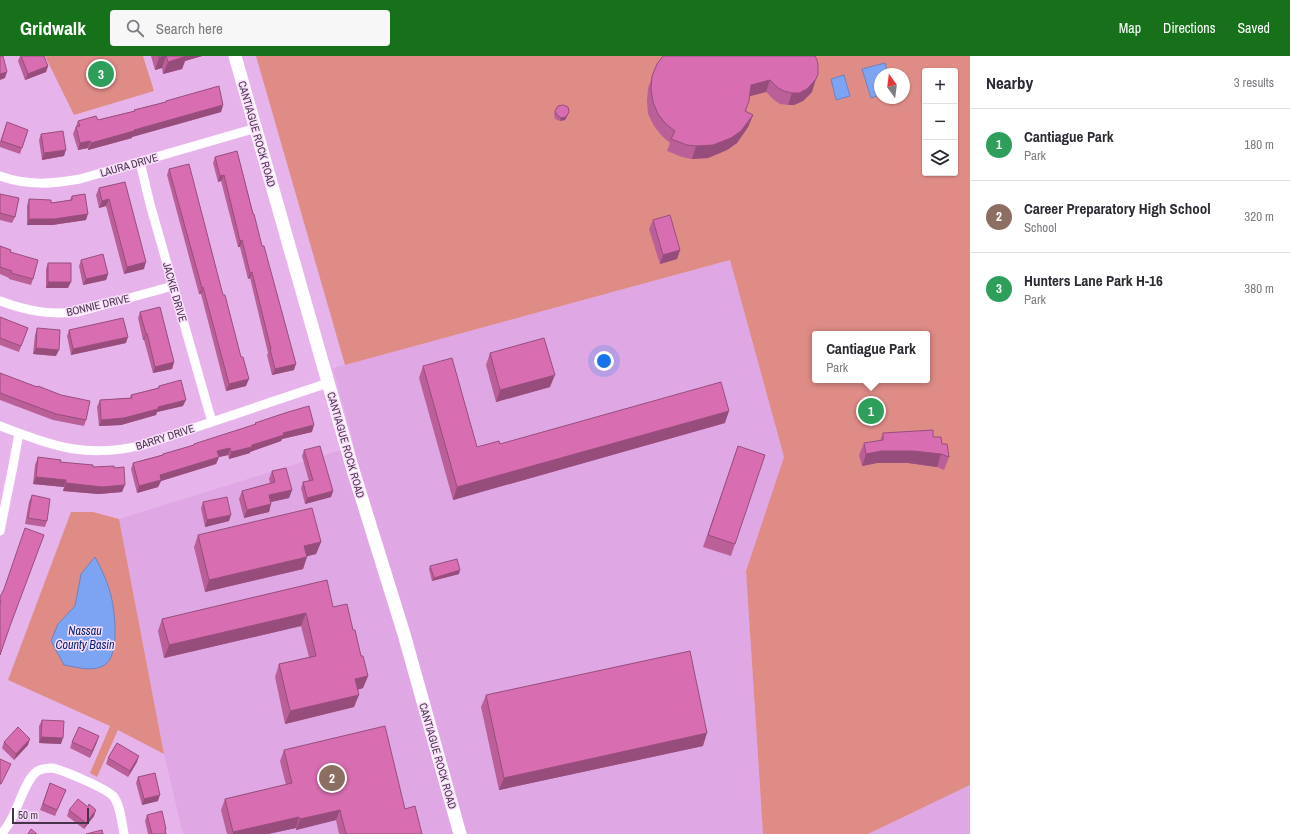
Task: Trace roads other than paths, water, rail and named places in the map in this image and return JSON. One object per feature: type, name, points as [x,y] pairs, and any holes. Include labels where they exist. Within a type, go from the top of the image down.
[{"type":"main road","name":"CANTIAGUE ROCK ROAD","points":[[235,56],[353,470],[404,634],[460,834]]},
{"type":"street","name":"LAURA DRIVE","points":[[0,176],[31,184],[58,183],[80,179],[256,128]]},
{"type":"street","name":"JACKIE DRIVE","points":[[140,162],[150,204],[212,422]]},
{"type":"street","name":"BONNIE DRIVE","points":[[0,301],[18,308],[44,313],[63,314],[78,312],[173,286]]},
{"type":"street","name":"BARRY DRIVE","points":[[0,426],[51,445],[69,449],[106,452],[129,449],[328,383]]},
{"type":"street","points":[[0,531],[19,433]]},
{"type":"street","points":[[1,834],[14,814],[30,780],[41,770],[51,768],[61,770],[102,789],[113,796],[117,803],[124,834]]},
{"type":"water","points":[[885,63],[886,68],[874,68],[874,97],[871,98],[862,69]]},
{"type":"water","points":[[844,75],[850,96],[836,100],[831,79]]},
{"type":"water","name":"Nassau County Basin","points":[[95,557],[105,578],[112,600],[115,636],[112,654],[103,666],[98,668],[93,669],[64,665],[51,641],[58,624],[75,606],[81,574]]},
{"type":"place","name":"Hunters Lane Park H-16","points":[[101,74]]},
{"type":"place","name":"Cantiague Park","points":[[871,411]]},
{"type":"place","name":"Career Preparatory High School","points":[[332,778]]}]
